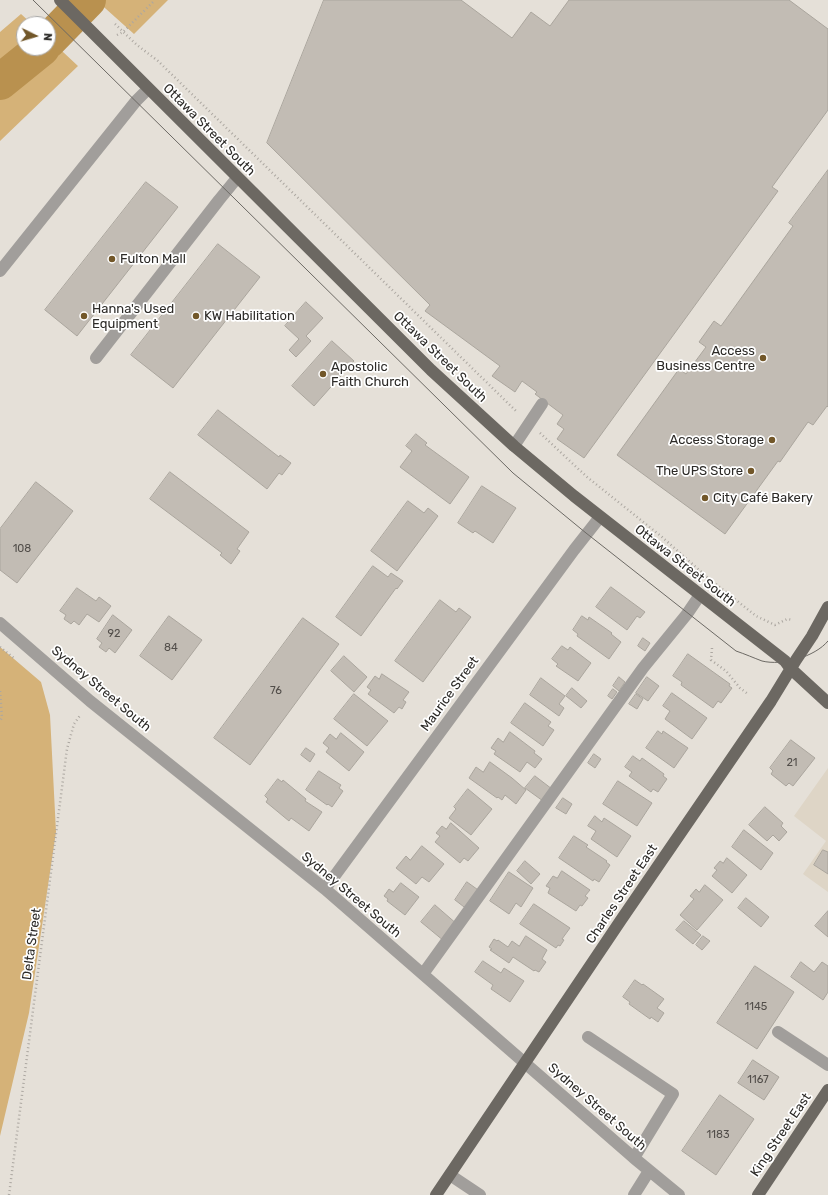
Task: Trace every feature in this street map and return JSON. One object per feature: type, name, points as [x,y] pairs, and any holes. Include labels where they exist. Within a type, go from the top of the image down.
[{"type":"main road","name":"Ottawa Street South","points":[[60,0],[431,370],[514,446],[600,516],[785,661],[790,668],[828,703]]},
{"type":"main road","name":"Charles Street East","points":[[436,1195],[771,701],[790,668],[812,636],[828,607]]},
{"type":"main road","name":"King Street East","points":[[758,1195],[828,1090]]},
{"type":"street","points":[[0,271],[136,101],[148,89]]},
{"type":"street","points":[[96,358],[237,178]]},
{"type":"street","points":[[514,446],[542,404]]},
{"type":"street","name":"Maurice Street","points":[[325,889],[600,516]]},
{"type":"street","points":[[424,974],[643,668],[687,614],[700,595]]},
{"type":"street","name":"Sydney Street South","points":[[0,623],[90,701],[325,889],[649,1171],[679,1195]]},
{"type":"street","points":[[778,1032],[828,1065]]},
{"type":"street","points":[[588,1037],[673,1094],[634,1158]]},
{"type":"street","points":[[634,1195],[649,1171]]},
{"type":"street","points":[[450,1175],[480,1195]]},
{"type":"path","points":[[100,41],[123,32],[155,0]]},
{"type":"path","points":[[115,24],[137,45],[158,61],[506,402],[587,477],[662,537],[707,577],[756,616],[775,625],[787,619],[793,620]]},
{"type":"path","points":[[712,648],[711,660],[726,671],[740,688],[748,694]]},
{"type":"path","points":[[0,691],[2,718],[0,721]]},
{"type":"path","name":"Delta Street","points":[[9,1195],[67,749],[74,724],[90,701]]},
{"type":"shaded area","points":[[96,0],[168,0],[134,34]]},
{"type":"shaded area","points":[[16,18],[16,56],[56,56],[56,45],[78,66],[0,141],[0,32]]},
{"type":"shaded area","points":[[0,647],[41,682],[50,715],[56,832],[29,1013],[0,1136]]},
{"type":"shaded area","points":[[828,768],[828,892],[803,874],[826,841],[794,816]]},
{"type":"building","points":[[324,0],[461,0],[512,38],[531,12],[550,26],[569,0],[789,0],[828,29],[828,110],[772,187],[778,191],[584,458],[557,439],[564,429],[557,424],[563,415],[535,394],[537,392],[522,381],[515,392],[492,376],[500,366],[425,311],[430,305],[267,143]]},
{"type":"building","name":"Access Business Centre","points":[[828,170],[828,407],[827,406],[813,425],[808,422],[780,462],[778,461],[725,534],[617,455],[679,369],[686,374],[706,347],[699,342],[714,321],[721,326],[793,226],[789,223]]},
{"type":"building","name":"Fulton Mall","points":[[146,182],[178,207],[77,336],[45,310]]},
{"type":"building","name":"KW Habilitation","points":[[218,244],[260,277],[173,388],[131,355]]},
{"type":"building","points":[[306,302],[323,318],[306,336],[311,341],[296,357],[289,350],[299,339],[285,326]]},
{"type":"building","name":"Apostolic Faith Church","points":[[332,341],[354,361],[314,406],[292,386]]},
{"type":"building","points":[[218,410],[279,457],[280,455],[291,463],[282,475],[279,473],[267,489],[198,435]]},
{"type":"building","points":[[416,434],[427,443],[425,445],[469,477],[450,504],[400,467],[412,451],[406,446]]},
{"type":"building","points":[[170,472],[249,532],[237,549],[240,551],[231,564],[220,555],[222,553],[150,499]]},
{"type":"building","points":[[36,482],[73,511],[17,583],[0,570],[0,529]]},
{"type":"building","points":[[482,486],[516,508],[493,543],[475,531],[473,533],[458,523]]},
{"type":"building","points":[[408,501],[424,513],[428,508],[438,516],[397,571],[371,551]]},
{"type":"building","points":[[373,566],[388,577],[391,573],[403,581],[397,589],[396,588],[361,636],[336,617]]},
{"type":"building","points":[[611,587],[645,612],[640,618],[637,616],[627,630],[596,607]]},
{"type":"building","points":[[77,588],[96,601],[99,597],[111,606],[99,622],[87,614],[79,625],[74,621],[71,624],[64,619],[66,615],[60,611]]},
{"type":"building","points":[[440,600],[456,612],[459,608],[471,617],[423,682],[395,661]]},
{"type":"building","points":[[113,615],[132,630],[115,653],[109,648],[106,652],[99,647],[102,643],[97,639]]},
{"type":"building","points":[[169,616],[202,640],[172,680],[140,656]]},
{"type":"building","points":[[582,616],[588,620],[589,617],[612,633],[611,634],[621,642],[609,659],[577,636],[578,634],[573,630]]},
{"type":"building","points":[[303,618],[339,644],[250,765],[214,738]]},
{"type":"building","points":[[643,638],[650,643],[645,651],[638,646]]},
{"type":"building","points":[[562,646],[568,650],[570,647],[591,663],[578,681],[556,666],[558,664],[552,659]]},
{"type":"building","points":[[688,654],[730,684],[729,686],[732,688],[721,703],[718,701],[713,708],[681,685],[682,682],[673,676]]},
{"type":"building","points":[[344,656],[367,677],[354,692],[331,671]]},
{"type":"building","points":[[382,674],[409,692],[403,700],[406,702],[402,709],[399,707],[394,713],[368,694],[371,690],[367,687],[375,676],[379,679]]},
{"type":"building","points":[[619,677],[625,682],[619,691],[613,686]]},
{"type":"building","points":[[647,677],[659,686],[648,701],[636,693]]},
{"type":"building","points":[[541,678],[565,696],[559,704],[564,708],[559,716],[530,695]]},
{"type":"building","points":[[572,688],[587,701],[581,708],[566,696]]},
{"type":"building","points":[[613,689],[617,692],[612,699],[608,696]]},
{"type":"building","points":[[672,693],[707,718],[692,739],[665,719],[670,711],[663,706]]},
{"type":"building","points":[[354,694],[388,721],[367,746],[334,719]]},
{"type":"building","points":[[636,694],[643,699],[637,709],[629,704]]},
{"type":"building","points":[[525,703],[551,722],[548,726],[554,730],[543,746],[511,723]]},
{"type":"building","points":[[658,731],[662,734],[663,731],[688,748],[674,768],[646,748]]},
{"type":"building","points":[[510,732],[535,751],[534,753],[542,759],[535,768],[527,762],[520,772],[494,754],[496,751],[491,748],[498,738],[503,742]]},
{"type":"building","points":[[341,733],[364,752],[349,771],[326,752],[329,748],[323,743],[330,734],[336,739]]},
{"type":"building","points":[[791,740],[815,758],[793,786],[789,783],[786,786],[771,774],[773,771],[770,768]]},
{"type":"building","points":[[306,748],[315,754],[310,762],[301,755]]},
{"type":"building","points":[[594,754],[601,759],[595,768],[588,763]]},
{"type":"building","points":[[633,756],[640,761],[642,758],[664,774],[663,776],[667,779],[658,792],[653,789],[651,792],[629,776],[632,772],[625,767]]},
{"type":"building","points":[[490,762],[526,790],[516,804],[505,795],[502,800],[498,797],[497,798],[469,778],[476,767],[483,772]]},
{"type":"building","points":[[319,771],[341,785],[339,788],[343,791],[332,807],[306,790]]},
{"type":"building","points":[[535,776],[552,789],[543,801],[525,788]]},
{"type":"building","points":[[278,779],[282,782],[283,780],[306,799],[305,801],[322,812],[309,831],[291,818],[289,821],[266,802],[268,799],[265,796]]},
{"type":"building","points":[[618,781],[652,803],[637,826],[603,804]]},
{"type":"building","points":[[468,789],[492,809],[471,835],[449,818],[456,809],[454,807]]},
{"type":"building","points":[[563,798],[572,804],[566,814],[556,808]]},
{"type":"building","points":[[765,807],[783,823],[781,826],[787,832],[779,841],[773,835],[767,841],[749,825]]},
{"type":"building","points":[[595,816],[602,822],[604,818],[631,836],[617,857],[591,839],[596,831],[588,826]]},
{"type":"building","points":[[451,823],[479,848],[468,861],[464,858],[460,863],[435,842],[440,836],[436,833],[442,826],[446,829]]},
{"type":"building","points":[[744,830],[773,853],[761,870],[732,847]]},
{"type":"building","points":[[574,836],[588,845],[586,847],[607,861],[606,862],[610,865],[599,882],[594,879],[593,881],[559,858]]},
{"type":"building","points":[[422,846],[444,864],[429,882],[422,877],[416,884],[396,868],[406,856],[410,860]]},
{"type":"building","points":[[823,850],[828,852],[828,874],[814,865]]},
{"type":"building","points":[[727,858],[747,875],[732,893],[712,876],[717,870],[714,868],[720,861],[723,863]]},
{"type":"building","points":[[525,861],[540,874],[531,884],[517,871]]},
{"type":"building","points":[[562,871],[590,890],[585,896],[588,898],[576,911],[548,893],[550,888],[546,886],[553,876],[557,878]]},
{"type":"building","points":[[509,872],[533,888],[521,907],[516,903],[509,914],[490,901]]},
{"type":"building","points":[[467,882],[481,892],[468,910],[455,900]]},
{"type":"building","points":[[401,883],[419,897],[405,915],[387,901],[388,899],[384,896],[389,889],[393,892]]},
{"type":"building","points":[[705,885],[723,900],[697,930],[680,915],[694,899],[690,896],[696,889],[699,892]]},
{"type":"building","points":[[746,898],[769,917],[761,927],[738,908]]},
{"type":"building","points":[[534,904],[570,928],[562,939],[564,940],[560,946],[558,945],[556,948],[520,924]]},
{"type":"building","points":[[435,905],[458,925],[444,941],[421,922]]},
{"type":"building","points":[[828,911],[828,937],[815,926]]},
{"type":"building","points":[[684,921],[701,935],[693,944],[676,930]]},
{"type":"building","points":[[526,936],[547,950],[542,959],[546,962],[539,972],[534,971],[513,957],[509,963],[490,950],[492,949],[489,947],[494,939],[508,947],[512,941],[519,946]]},
{"type":"building","points":[[703,936],[710,941],[702,950],[696,945]]},
{"type":"building","points":[[483,961],[501,973],[504,968],[524,981],[510,1002],[491,989],[493,985],[475,972]]},
{"type":"building","points":[[801,962],[814,972],[822,962],[828,966],[828,992],[823,1000],[791,977]]},
{"type":"building","points":[[755,966],[794,992],[757,1049],[717,1023]]},
{"type":"building","points":[[635,980],[664,999],[657,1008],[664,1013],[658,1022],[651,1017],[650,1019],[629,1004],[630,1002],[623,997]]},
{"type":"building","points":[[753,1060],[779,1077],[764,1100],[738,1083]]},
{"type":"building","points":[[720,1095],[754,1119],[716,1175],[682,1151]]},
{"type":"waterway","points":[[56,33],[88,0]]},
{"type":"waterway","points":[[0,82],[32,56]]},
{"type":"tram line","points":[[33,0],[513,473],[586,533],[736,651],[762,661],[779,662],[807,656],[815,652],[828,641]]},
{"type":"place","name":"Fulton Mall","points":[[112,259]]},
{"type":"place","name":"Hanna's Used Equipment","points":[[84,316]]},
{"type":"place","name":"KW Habilitation","points":[[196,316]]},
{"type":"place","name":"Access Business Centre","points":[[763,358]]},
{"type":"place","name":"Apostolic Faith Church","points":[[323,374]]},
{"type":"place","name":"Access Storage","points":[[772,440]]},
{"type":"place","name":"The UPS Store","points":[[751,471]]},
{"type":"place","name":"City Café Bakery","points":[[705,498]]}]
